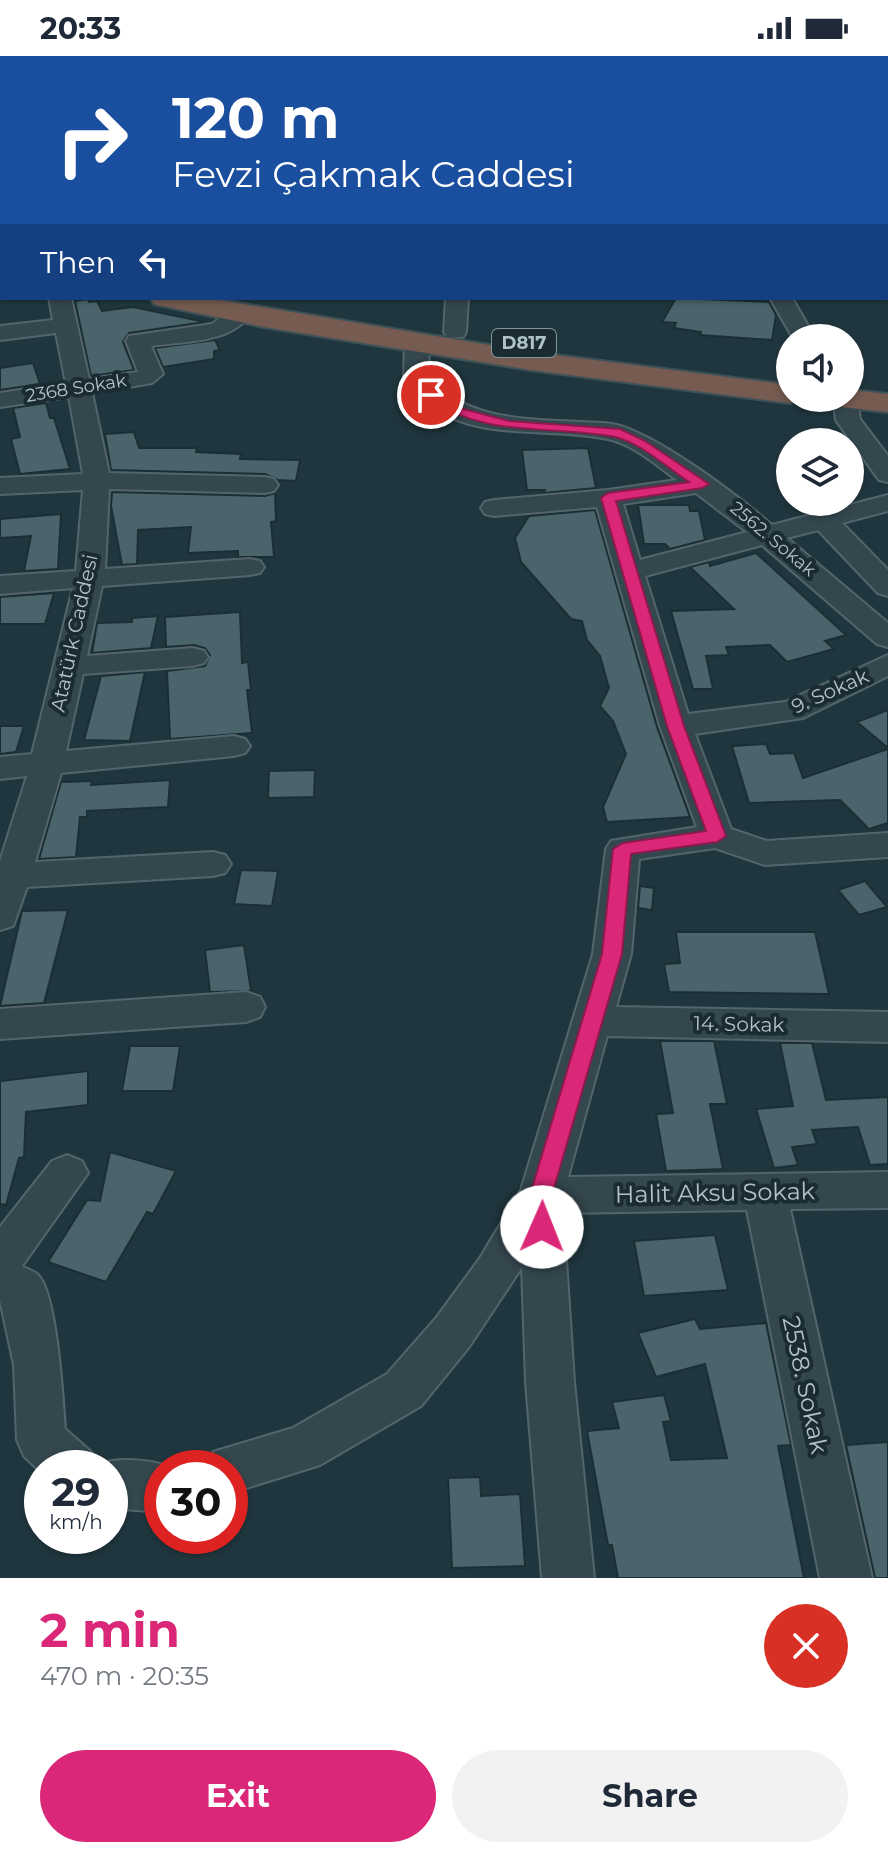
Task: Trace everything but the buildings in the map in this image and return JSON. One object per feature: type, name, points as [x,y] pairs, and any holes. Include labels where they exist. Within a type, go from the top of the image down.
[{"type":"highway","name":"D817","points":[[185,300],[356,318],[776,377]]},
{"type":"highway","name":"D817","points":[[249,306],[417,343],[562,366],[776,392]]},
{"type":"highway","points":[[864,385],[888,387]]},
{"type":"highway","points":[[864,400],[888,403]]},
{"type":"street","points":[[455,332],[457,300]]},
{"type":"street","points":[[782,300],[796,324]]},
{"type":"street","name":"2368 Sokak","points":[[0,400],[144,378],[151,374],[137,341],[218,330],[249,306]]},
{"type":"street","points":[[0,333],[64,312]]},
{"type":"street","name":"Atatürk Caddesi","points":[[0,917],[7,876],[46,764],[89,581],[96,520],[96,467],[64,312]]},
{"type":"street","name":"2562. Sokak","points":[[417,343],[416,378],[431,395],[455,411],[508,425],[615,432],[640,444],[730,503],[888,638]]},
{"type":"street","points":[[847,412],[848,420],[888,474]]},
{"type":"street","points":[[0,486],[96,481],[265,485]]},
{"type":"street","points":[[494,508],[608,498],[702,484]]},
{"type":"street","points":[[608,498],[676,726],[717,836]]},
{"type":"street","points":[[630,571],[888,503]]},
{"type":"street","points":[[823,519],[888,587]]},
{"type":"street","points":[[0,585],[89,581],[250,567]]},
{"type":"street","points":[[69,666],[193,657]]},
{"type":"street","name":"9. Sokak","points":[[676,726],[792,711],[888,664]]},
{"type":"street","points":[[0,768],[234,746]]},
{"type":"street","points":[[248,1464],[303,1449],[404,1390],[453,1332],[496,1272],[541,1195],[612,954],[623,849],[717,836],[765,853],[888,845]]},
{"type":"street","points":[[7,876],[213,864]]},
{"type":"street","points":[[0,1024],[246,1007]]},
{"type":"street","name":"14. Sokak","points":[[590,1021],[888,1027]]},
{"type":"street","points":[[0,1260],[67,1173]]},
{"type":"street","name":"Halit Aksu Sokak","points":[[541,1195],[888,1190]]},
{"type":"street","name":"2538. Sokak","points":[[765,1192],[846,1578]]},
{"type":"street","points":[[541,1195],[550,1382],[568,1578]]},
{"type":"street","points":[[0,1276],[23,1290],[37,1365],[41,1440],[52,1450]]},
{"type":"route","points":[[431,395],[455,411],[508,425],[615,432],[640,444],[702,484],[608,498],[676,726],[717,836],[623,849],[612,954],[541,1195],[542,1227]]}]
